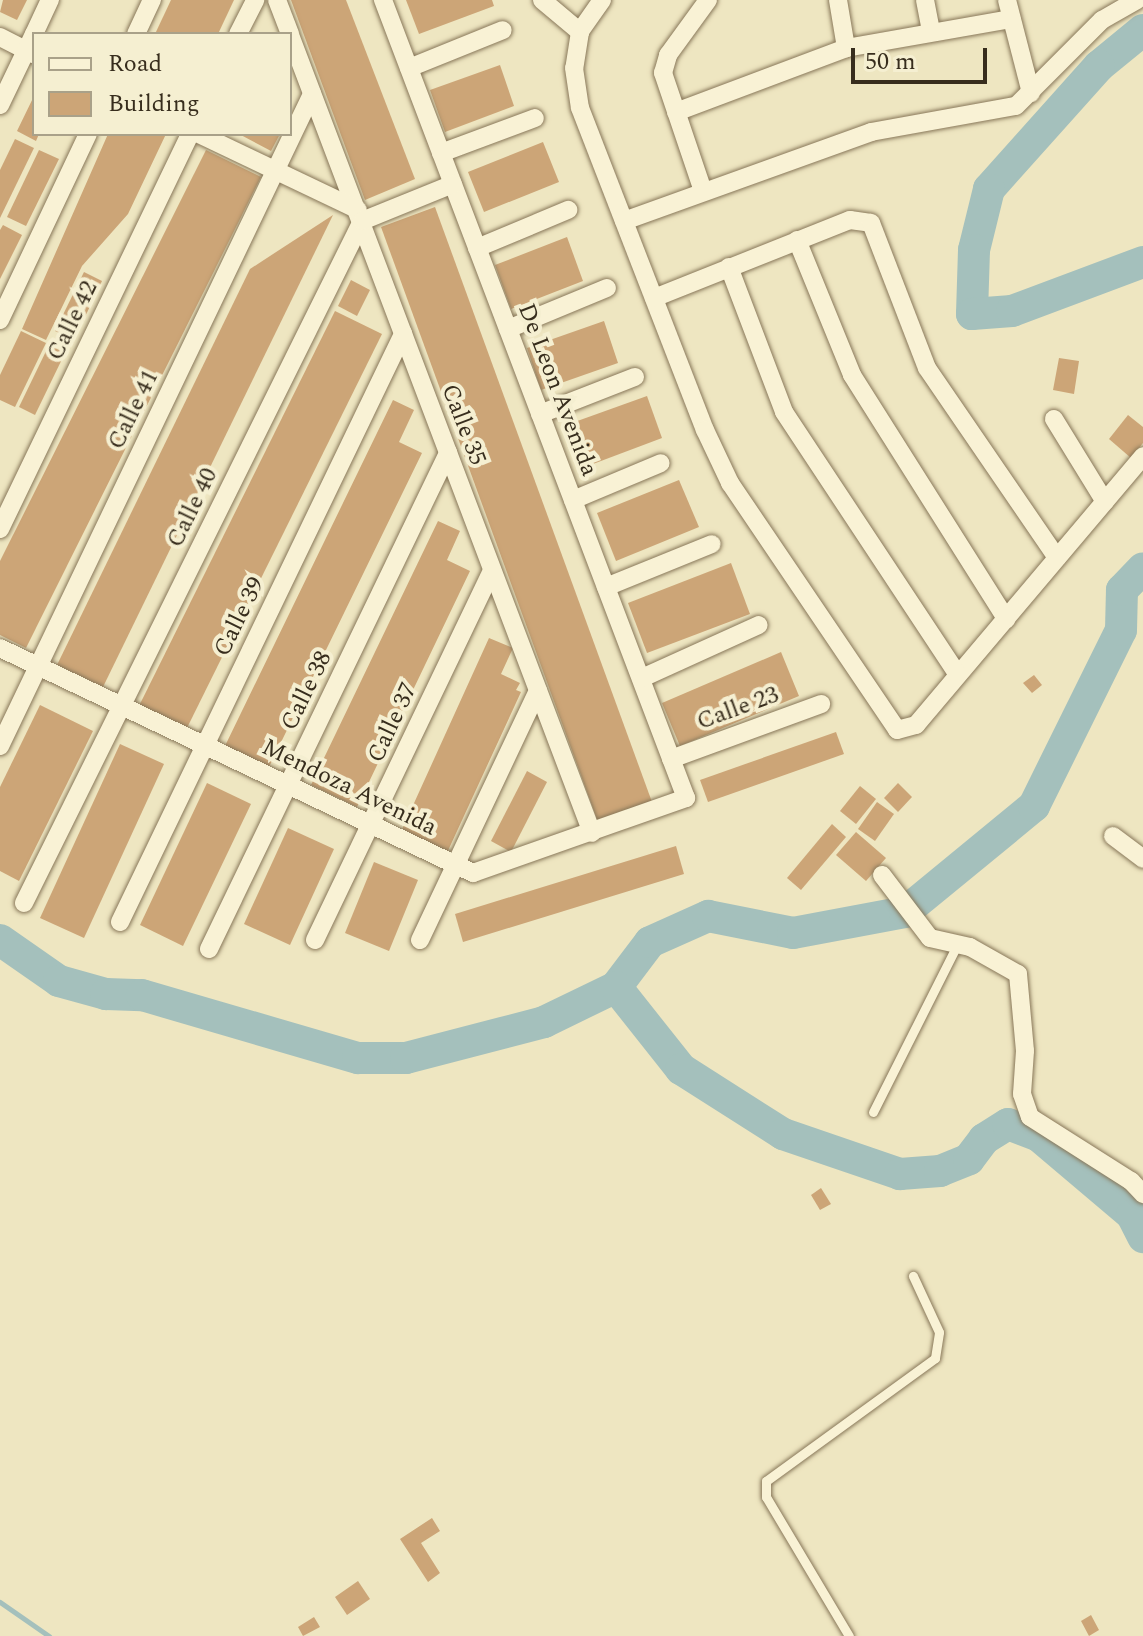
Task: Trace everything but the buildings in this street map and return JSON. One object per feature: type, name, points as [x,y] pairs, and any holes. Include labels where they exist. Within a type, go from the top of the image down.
[{"type":"street","points":[[37,32],[50,0]]},
{"type":"street","points":[[137,32],[152,0]]},
{"type":"street","points":[[239,32],[255,0]]},
{"type":"street","name":"Calle 35","points":[[277,0],[289,32]]},
{"type":"street","name":"De Leon Avenida","points":[[383,0],[686,798]]},
{"type":"street","points":[[542,0],[580,32]]},
{"type":"street","points":[[602,0],[580,32],[574,68],[580,108],[654,298],[730,483],[897,730],[916,725],[1143,456]]},
{"type":"street","points":[[703,191],[663,73],[668,55],[708,0]]},
{"type":"street","points":[[838,0],[846,48]]},
{"type":"street","points":[[925,0],[931,31]]},
{"type":"street","points":[[1096,0],[1102,20]]},
{"type":"street","points":[[624,221],[871,132],[1016,106],[1102,20],[1137,0]]},
{"type":"street","points":[[676,112],[846,48],[931,31],[1009,9],[1031,93]]},
{"type":"street","points":[[409,68],[503,30]]},
{"type":"street","points":[[0,37],[32,43],[0,105]]},
{"type":"street","name":"Calle 35","points":[[292,39],[592,833]]},
{"type":"street","name":"Calle 41","points":[[292,136],[312,94]]},
{"type":"street","points":[[441,153],[535,118]]},
{"type":"street","points":[[0,320],[87,136]]},
{"type":"street","name":"Calle 42","points":[[0,529],[189,136]]},
{"type":"street","points":[[203,136],[360,216],[453,184]]},
{"type":"street","name":"Calle 41","points":[[0,746],[292,136]]},
{"type":"street","points":[[477,248],[568,210]]},
{"type":"street","name":"Calle 40","points":[[24,903],[360,216]]},
{"type":"street","points":[[654,298],[850,220],[871,223],[927,368],[1057,558]]},
{"type":"street","points":[[797,240],[852,375],[1006,619]]},
{"type":"street","points":[[729,267],[784,412],[958,675]]},
{"type":"street","points":[[508,329],[607,288]]},
{"type":"street","name":"Calle 39","points":[[120,922],[403,334]]},
{"type":"street","points":[[540,414],[635,377]]},
{"type":"street","points":[[1054,419],[1105,502]]},
{"type":"street","name":"Calle 38","points":[[209,949],[448,453]]},
{"type":"street","points":[[573,500],[661,463]]},
{"type":"street","points":[[606,587],[712,544]]},
{"type":"street","name":"Calle 37","points":[[315,940],[492,570]]},
{"type":"street","points":[[642,678],[759,625]]},
{"type":"street","name":"Mendoza Avenida","points":[[0,648],[473,873],[686,798]]},
{"type":"street","points":[[420,940],[538,690]]},
{"type":"street","name":"Calle 23","points":[[671,759],[821,704]]},
{"type":"street","points":[[1113,836],[1143,859]]},
{"type":"street","points":[[882,875],[930,938],[958,943],[1018,974],[1025,1051],[1022,1094],[1030,1117],[1131,1181],[1143,1194]]},
{"type":"lane","points":[[873,1112],[958,943]]},
{"type":"lane","points":[[849,1636],[766,1497],[766,1481],[935,1358],[939,1332],[913,1276]]},
{"type":"waterway","points":[[1143,30],[1099,66],[989,189],[974,250],[972,314],[1012,311],[1143,262]]},
{"type":"waterway","points":[[0,940],[59,981],[106,994],[142,995],[358,1058],[406,1058],[544,1022],[616,987],[650,942],[708,916],[793,933],[905,912],[1034,806],[1121,630],[1122,590],[1143,568]]},
{"type":"waterway","points":[[616,987],[681,1069],[783,1134],[900,1174],[940,1171],[969,1159],[984,1139],[1008,1124],[1039,1136],[1132,1215],[1143,1237]]},
{"type":"waterway","points":[[0,1602],[49,1636]]}]
